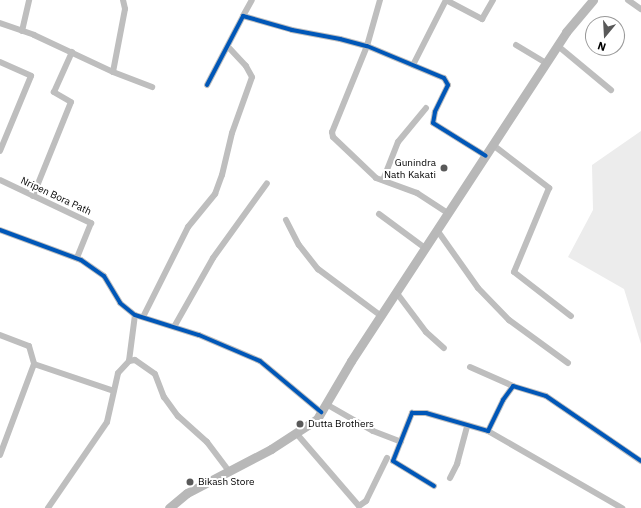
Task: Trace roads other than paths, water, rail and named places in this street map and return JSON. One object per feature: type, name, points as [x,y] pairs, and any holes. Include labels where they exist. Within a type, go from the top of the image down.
[{"type":"main road","points":[[169,508],[187,493],[229,472],[317,419],[396,292],[546,63],[593,0]]},
{"type":"street","points":[[22,30],[29,0]]},
{"type":"street","points":[[112,72],[125,9],[123,0]]},
{"type":"street","points":[[207,85],[252,0]]},
{"type":"street","points":[[380,0],[367,46],[332,132],[333,137],[368,172],[383,180],[417,193],[448,214]]},
{"type":"street","points":[[413,65],[446,0],[482,19],[493,0]]},
{"type":"street","points":[[628,0],[641,10]]},
{"type":"street","points":[[243,16],[367,46],[444,78],[448,85],[435,112],[433,123],[486,156]]},
{"type":"street","points":[[0,23],[22,30],[72,52],[112,72],[152,87]]},
{"type":"street","points":[[516,45],[546,63]]},
{"type":"street","points":[[558,46],[611,90]]},
{"type":"street","points":[[143,317],[188,227],[215,194],[222,175],[232,134],[252,77],[246,66],[228,47]]},
{"type":"street","points":[[33,196],[71,102],[54,92],[72,52]]},
{"type":"street","points":[[0,151],[31,76],[1,64]]},
{"type":"street","points":[[383,180],[398,142],[426,108]]},
{"type":"street","points":[[493,146],[549,188],[514,272],[571,316]]},
{"type":"street","name":"Nripen Bora Path","points":[[0,180],[91,223],[77,258]]},
{"type":"street","points":[[174,327],[213,258],[267,183]]},
{"type":"street","points":[[379,214],[425,248]]},
{"type":"street","points":[[286,220],[299,245],[318,270],[381,316]]},
{"type":"street","points":[[0,230],[77,258],[104,276],[120,303],[135,315],[174,327],[260,361],[321,412]]},
{"type":"street","points":[[437,230],[478,288],[509,320],[568,363]]},
{"type":"street","points":[[396,292],[426,332],[444,348]]},
{"type":"street","points":[[48,508],[107,422],[118,373],[129,361],[135,315]]},
{"type":"street","points":[[0,335],[29,346],[34,364],[3,442],[0,455]]},
{"type":"street","points":[[129,361],[134,360],[155,374],[164,397],[178,416],[207,442],[229,472]]},
{"type":"street","points":[[34,364],[114,391]]},
{"type":"street","points":[[470,367],[513,386],[546,396],[641,461]]},
{"type":"street","points":[[488,431],[503,400],[513,386]]},
{"type":"street","points":[[326,404],[373,431],[401,442]]},
{"type":"street","points":[[434,486],[393,460],[412,414],[426,412],[467,427],[488,431],[622,508]]},
{"type":"street","points":[[450,478],[457,464],[467,427]]},
{"type":"street","points":[[296,433],[361,507],[366,501],[387,458]]},
{"type":"place","name":"Gunindra Nath Kakati","points":[[444,168]]},
{"type":"place","name":"Dutta Brothers","points":[[300,424]]},
{"type":"place","name":"Bikash Store","points":[[190,482]]}]
